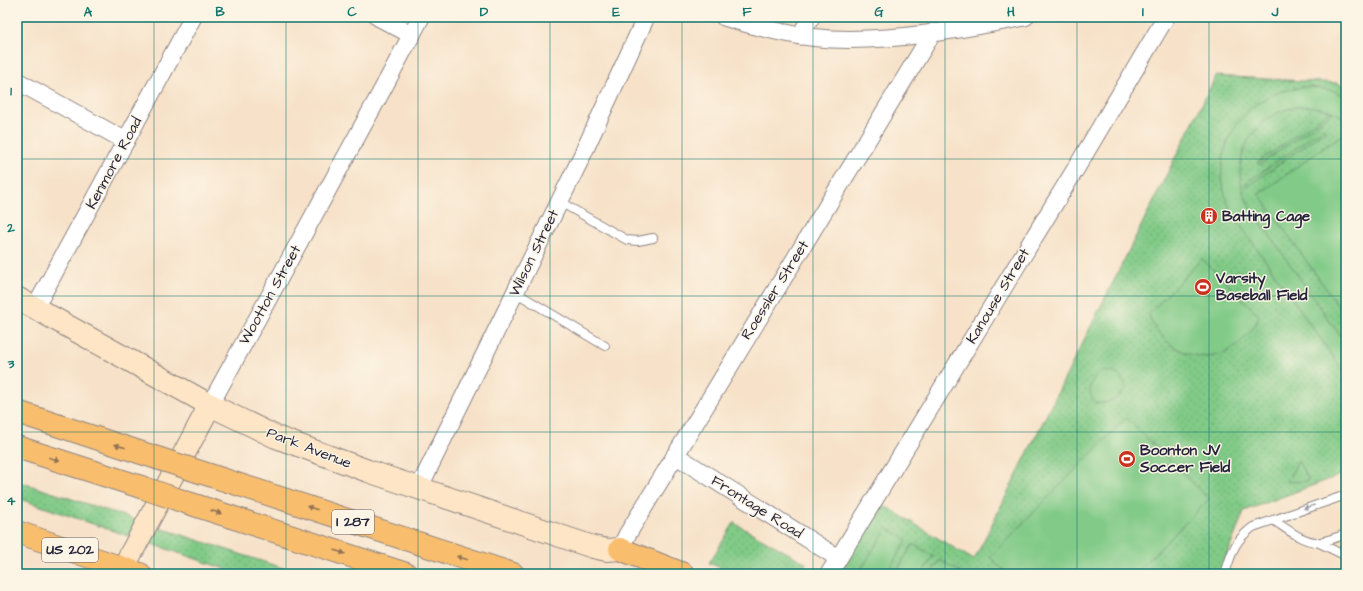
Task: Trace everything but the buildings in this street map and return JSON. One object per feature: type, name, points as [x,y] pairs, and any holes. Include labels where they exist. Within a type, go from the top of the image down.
[{"type":"main road","name":"I 287","points":[[17,412],[512,574]]},
{"type":"main road","name":"I 287","points":[[17,447],[406,574]]},
{"type":"main road","name":"US 202","points":[[17,532],[128,572]]},
{"type":"main road","points":[[620,549],[682,574]]},
{"type":"street","name":"Kenmore Road","points":[[26,303],[126,141],[193,17]]},
{"type":"street","points":[[378,17],[412,35]]},
{"type":"street","name":"Wootton Street","points":[[128,572],[210,405],[421,17]]},
{"type":"street","name":"Wilson Street","points":[[419,488],[560,202],[646,17]]},
{"type":"street","points":[[724,17],[755,27],[800,36],[832,39],[883,38],[933,32],[1025,17]]},
{"type":"street","points":[[800,36],[811,17]]},
{"type":"street","name":"Kanouse Street","points":[[829,574],[1166,17]]},
{"type":"street","name":"Roessler Street","points":[[620,549],[675,455],[933,32]]},
{"type":"street","points":[[17,81],[126,141]]},
{"type":"street","name":"Park Avenue","points":[[26,303],[210,405],[276,437],[419,488],[593,547],[607,550],[620,549]]},
{"type":"street","name":"Frontage Road","points":[[675,455],[838,558]]},
{"type":"lane","points":[[560,202],[627,240],[638,241],[652,238]]},
{"type":"lane","points":[[515,292],[605,346]]},
{"type":"lane","points":[[1226,574],[1236,543],[1253,527],[1346,495]]},
{"type":"lane","points":[[1273,520],[1298,536],[1316,542],[1346,556]]},
{"type":"lane","points":[[1316,542],[1322,542],[1346,534]]},
{"type":"green space","points":[[1216,76],[1337,83],[1346,87],[1346,473],[1244,511],[1220,574],[824,574],[870,497],[974,560]]},
{"type":"green space","points":[[1311,87],[1334,91],[1346,96],[1346,119],[1322,108],[1299,107],[1278,113],[1261,125],[1248,142],[1241,162],[1242,185],[1251,209],[1346,344],[1346,375],[1236,219],[1225,196],[1222,173],[1225,151],[1233,130],[1246,113],[1264,99],[1286,90]]},
{"type":"green space","points":[[1330,111],[1332,113],[1259,165],[1257,163]]},
{"type":"green space","points":[[1324,128],[1326,130],[1247,187],[1245,184]]},
{"type":"green space","points":[[1343,134],[1346,138],[1346,317],[1259,194]]},
{"type":"green space","name":"Varsity Baseball Field","points":[[1202,259],[1259,315],[1253,328],[1237,345],[1225,353],[1208,357],[1183,351],[1168,342],[1156,329],[1149,314]]},
{"type":"green space","points":[[1101,371],[1115,373],[1120,377],[1127,388],[1120,395],[1109,402],[1095,403],[1092,398],[1090,386],[1094,378]]},
{"type":"green space","name":"Boonton JV Soccer Field","points":[[1126,418],[1209,499],[1135,574],[1008,574],[990,557]]},
{"type":"green space","points":[[1298,461],[1309,481],[1287,482]]},
{"type":"green space","points":[[17,481],[301,574],[240,574],[17,498]]},
{"type":"green space","points":[[734,523],[806,563],[800,574],[736,574],[709,563]]},
{"type":"green space","points":[[887,528],[907,540],[886,574],[865,574],[860,571]]},
{"type":"green space","points":[[913,544],[933,556],[922,574],[895,574]]},
{"type":"green space","points":[[940,560],[960,572],[959,574],[931,574]]},
{"type":"place","name":"Batting Cage","points":[[1209,216]]},
{"type":"place","name":"Varsity Baseball Field","points":[[1203,287]]},
{"type":"place","name":"Boonton JV Soccer Field","points":[[1127,459]]}]
